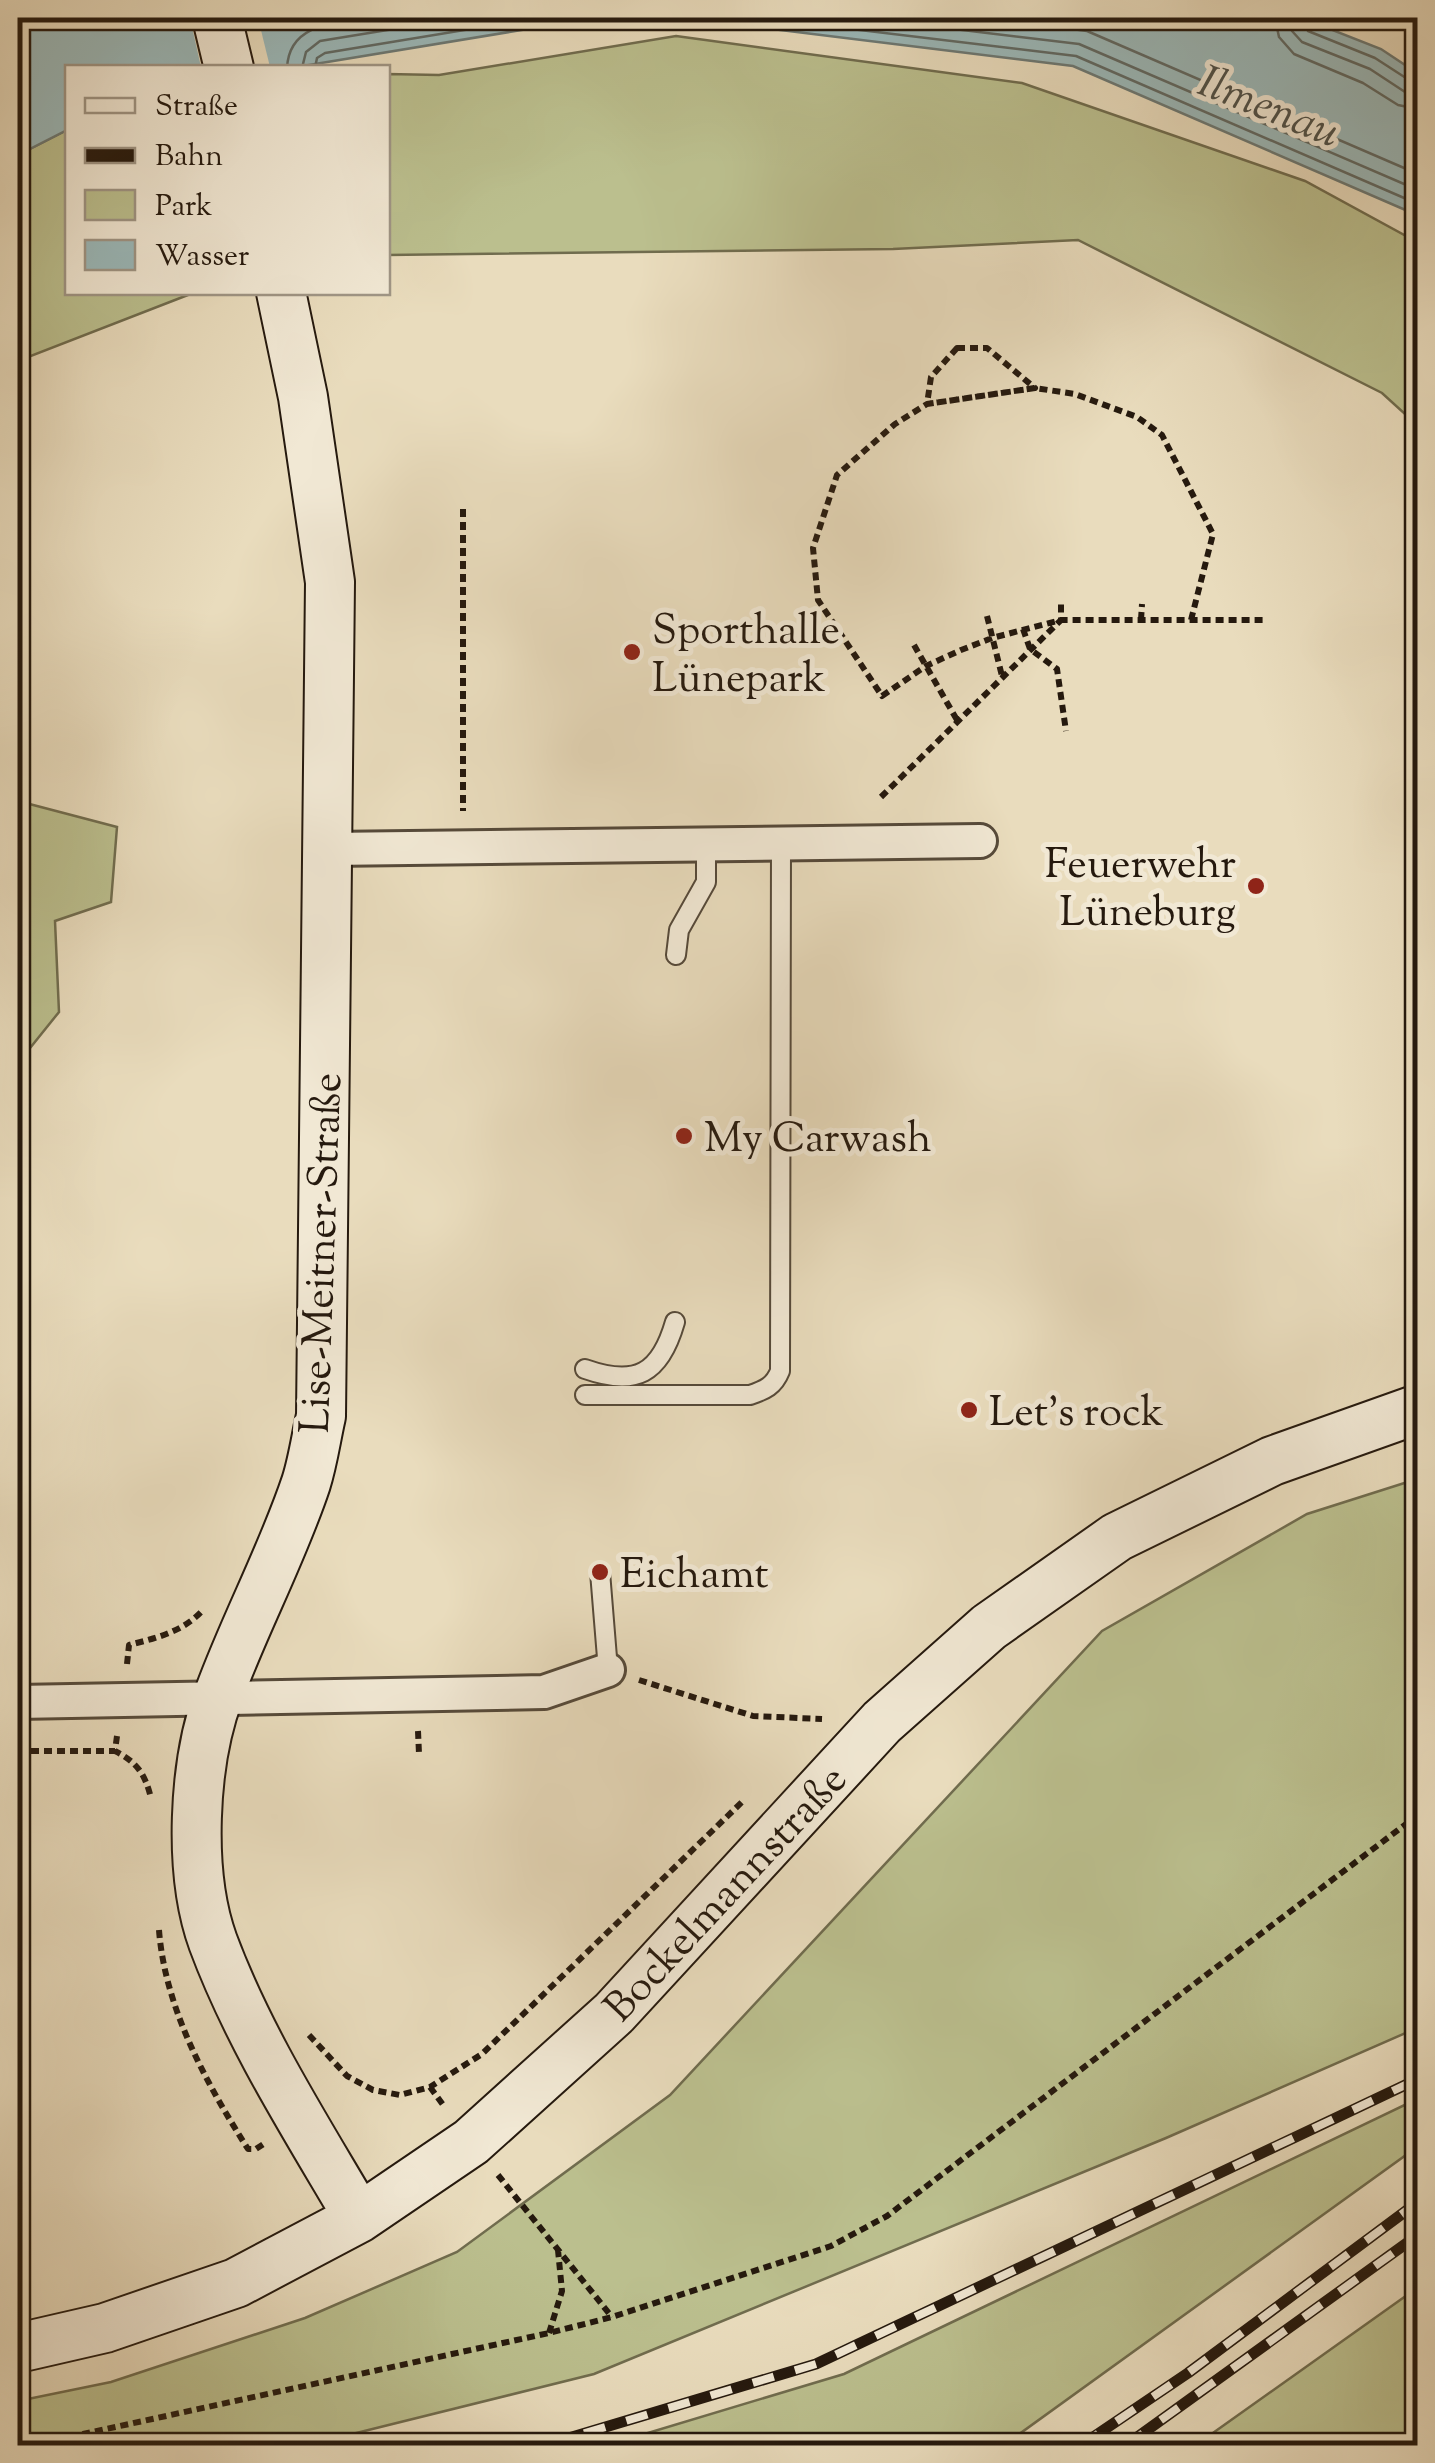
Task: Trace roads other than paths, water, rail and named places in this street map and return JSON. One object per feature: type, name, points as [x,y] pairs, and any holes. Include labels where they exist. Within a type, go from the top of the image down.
[{"type":"main road","points":[[217,18],[228,65]]},
{"type":"main road","name":"Lise-Meitner-Straße","points":[[282,295],[303,397],[330,582],[322,1416],[306,1482],[217,1698],[204,1747],[198,1815],[200,1882],[212,1940],[243,2010],[359,2218]]},
{"type":"main road","name":"Bockelmannstraße","points":[[18,2348],[105,2328],[236,2283],[359,2218],[471,2142],[614,2013],[882,1722],[989,1628],[1117,1537],[1272,1461],[1418,1410]]},
{"type":"street","points":[[329,849],[980,840]]},
{"type":"street","points":[[18,1702],[544,1692],[608,1670]]},
{"type":"lane","points":[[585,1395],[750,1394],[765,1390],[776,1381],[780,1370],[781,842]]},
{"type":"lane","points":[[676,955],[679,930],[706,882],[706,844]]},
{"type":"lane","points":[[585,1369],[606,1377],[635,1376],[664,1356],[675,1322]]},
{"type":"lane","points":[[600,1572],[608,1670]]},
{"type":"water","points":[[50,18],[683,18],[570,22],[309,65],[65,65],[65,131],[18,155],[18,32]]},
{"type":"water","name":"Ilmenau","points":[[683,18],[1302,18],[1381,49],[1417,73],[1417,215],[1073,66]]},
{"type":"railway","points":[[542,2446],[816,2364],[1418,2079]]},
{"type":"railway","points":[[1080,2446],[1188,2373],[1418,2202]]},
{"type":"railway","points":[[1125,2446],[1418,2235]]},
{"type":"place","name":"Sporthalle Lünepark","points":[[632,652]]},
{"type":"place","name":"Feuerwehr Lüneburg","points":[[1256,886]]},
{"type":"place","name":"My Carwash","points":[[684,1136]]},
{"type":"place","name":"Let’s rock","points":[[969,1410]]},
{"type":"place","name":"Eichamt","points":[[600,1572]]}]
